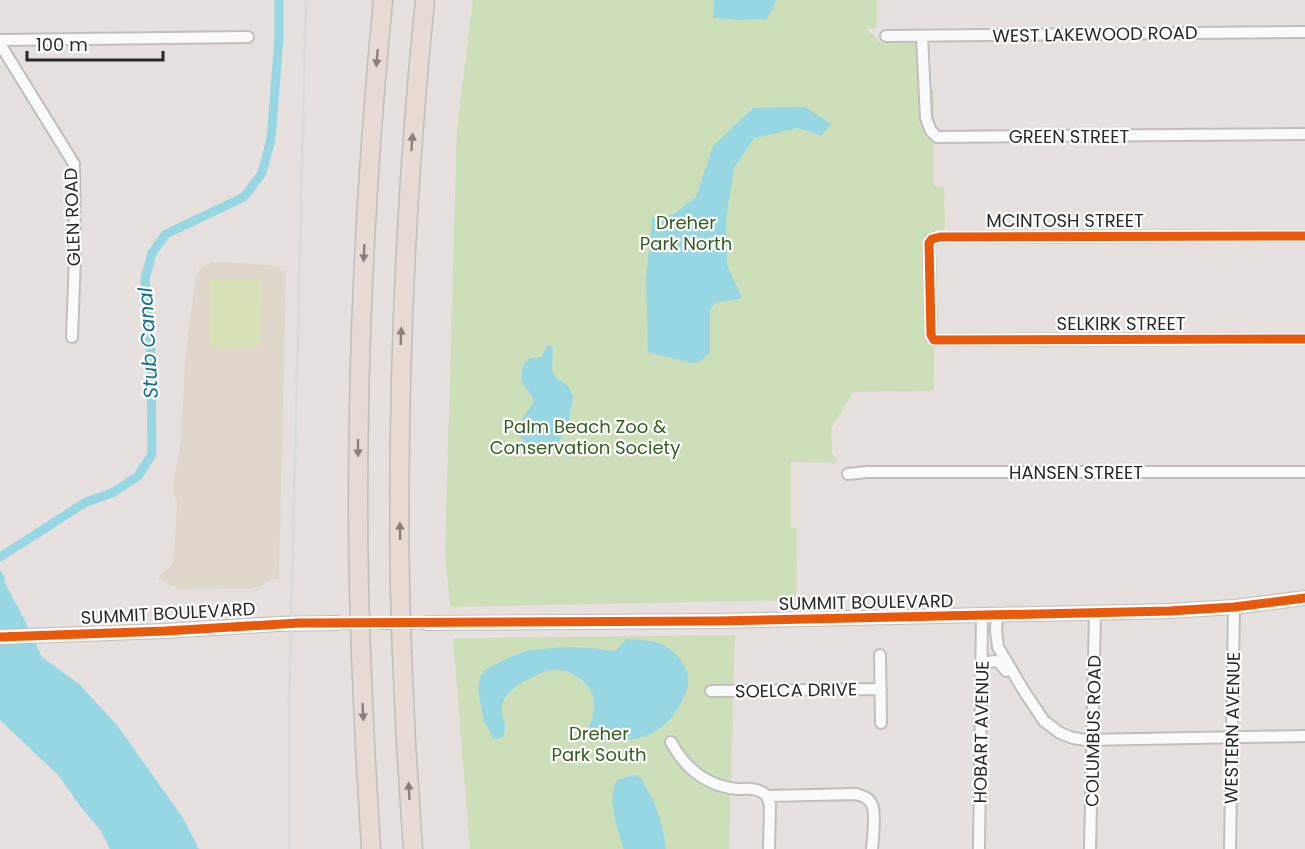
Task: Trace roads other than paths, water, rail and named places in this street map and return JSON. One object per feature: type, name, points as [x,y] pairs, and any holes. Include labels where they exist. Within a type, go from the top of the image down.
[{"type":"highway","points":[[371,849],[361,654],[358,434],[370,145],[383,0]]},
{"type":"highway","points":[[413,849],[404,710],[399,460],[402,327],[409,185],[425,0]]},
{"type":"street","name":"WEST LAKEWOOD ROAD","points":[[886,36],[1305,32]]},
{"type":"street","name":"GREEN STREET","points":[[922,36],[926,118],[931,131],[937,137],[1305,134]]},
{"type":"street","points":[[0,42],[248,37]]},
{"type":"street","name":"GLEN ROAD","points":[[0,42],[74,164],[75,256],[72,337]]},
{"type":"street","name":"MCINTOSH STREET","points":[[938,340],[932,338],[931,335],[929,254],[929,243],[936,237],[1305,236]]},
{"type":"street","name":"SELKIRK STREET","points":[[938,340],[1305,339]]},
{"type":"street","name":"HANSEN STREET","points":[[848,474],[890,472],[1305,472]]},
{"type":"street","name":"SUMMIT BOULEVARD","points":[[428,622],[734,621],[1095,614],[1234,607],[1305,598]]},
{"type":"street","name":"WESTERN AVENUE","points":[[1230,849],[1234,607]]},
{"type":"street","name":"COLUMBUS ROAD","points":[[1090,849],[1095,614]]},
{"type":"street","points":[[982,679],[987,662],[996,655],[998,647],[997,615]]},
{"type":"street","name":"HOBART AVENUE","points":[[979,849],[982,616]]},
{"type":"street","name":"SUMMIT BOULEVARD","points":[[0,638],[337,623]]},
{"type":"street","points":[[998,647],[1044,721],[1060,733],[1073,738],[1305,736]]},
{"type":"street","points":[[880,655],[881,723]]},
{"type":"street","points":[[987,662],[1000,663],[1024,691]]},
{"type":"street","name":"SOELCA DRIVE","points":[[711,692],[881,689]]},
{"type":"street","points":[[671,742],[685,764],[706,780],[736,789],[763,791],[770,805],[769,849]]},
{"type":"street","points":[[767,796],[856,794],[863,796],[872,805],[872,849]]},
{"type":"water","points":[[714,0],[776,0],[776,2],[767,19],[736,20],[713,18]]},
{"type":"water","points":[[805,107],[831,124],[821,136],[798,128],[754,138],[734,168],[726,220],[727,265],[742,298],[715,303],[710,310],[710,353],[699,362],[691,363],[648,352],[646,278],[652,218],[674,214],[696,197],[713,146],[753,108]]},
{"type":"water","points":[[548,345],[553,348],[552,370],[556,378],[568,386],[573,396],[568,427],[556,446],[541,448],[521,438],[523,418],[534,402],[522,382],[522,374],[528,360],[541,357]]},
{"type":"water","points":[[0,570],[42,657],[79,684],[117,725],[183,818],[199,849],[110,849],[101,831],[59,776],[0,720]]},
{"type":"water","points":[[626,639],[646,640],[670,649],[687,672],[688,687],[681,703],[671,718],[659,729],[632,740],[592,739],[586,731],[594,710],[590,689],[573,674],[553,670],[523,682],[507,694],[502,708],[505,724],[504,736],[498,739],[493,738],[484,721],[478,690],[480,677],[485,670],[526,651],[565,647],[610,651],[617,650]]},
{"type":"water","points":[[633,775],[640,777],[654,803],[666,849],[624,849],[614,814],[613,796],[617,780]]},
{"type":"waterway","name":"Stub Canal","points":[[0,557],[86,502],[112,493],[138,476],[152,454],[151,353],[145,279],[152,253],[166,234],[244,197],[262,173],[271,139],[279,38],[279,0]]},
{"type":"tunnel","points":[[337,623],[427,623]]},
{"type":"railway","points":[[289,849],[289,704],[306,0]]},
{"type":"park label","name":"Dreher Park North","points":[[686,232]]},
{"type":"park label","name":"Palm Beach Zoo & Conservation Society","points":[[585,436]]},
{"type":"park label","name":"Dreher Park South","points":[[599,743]]}]
